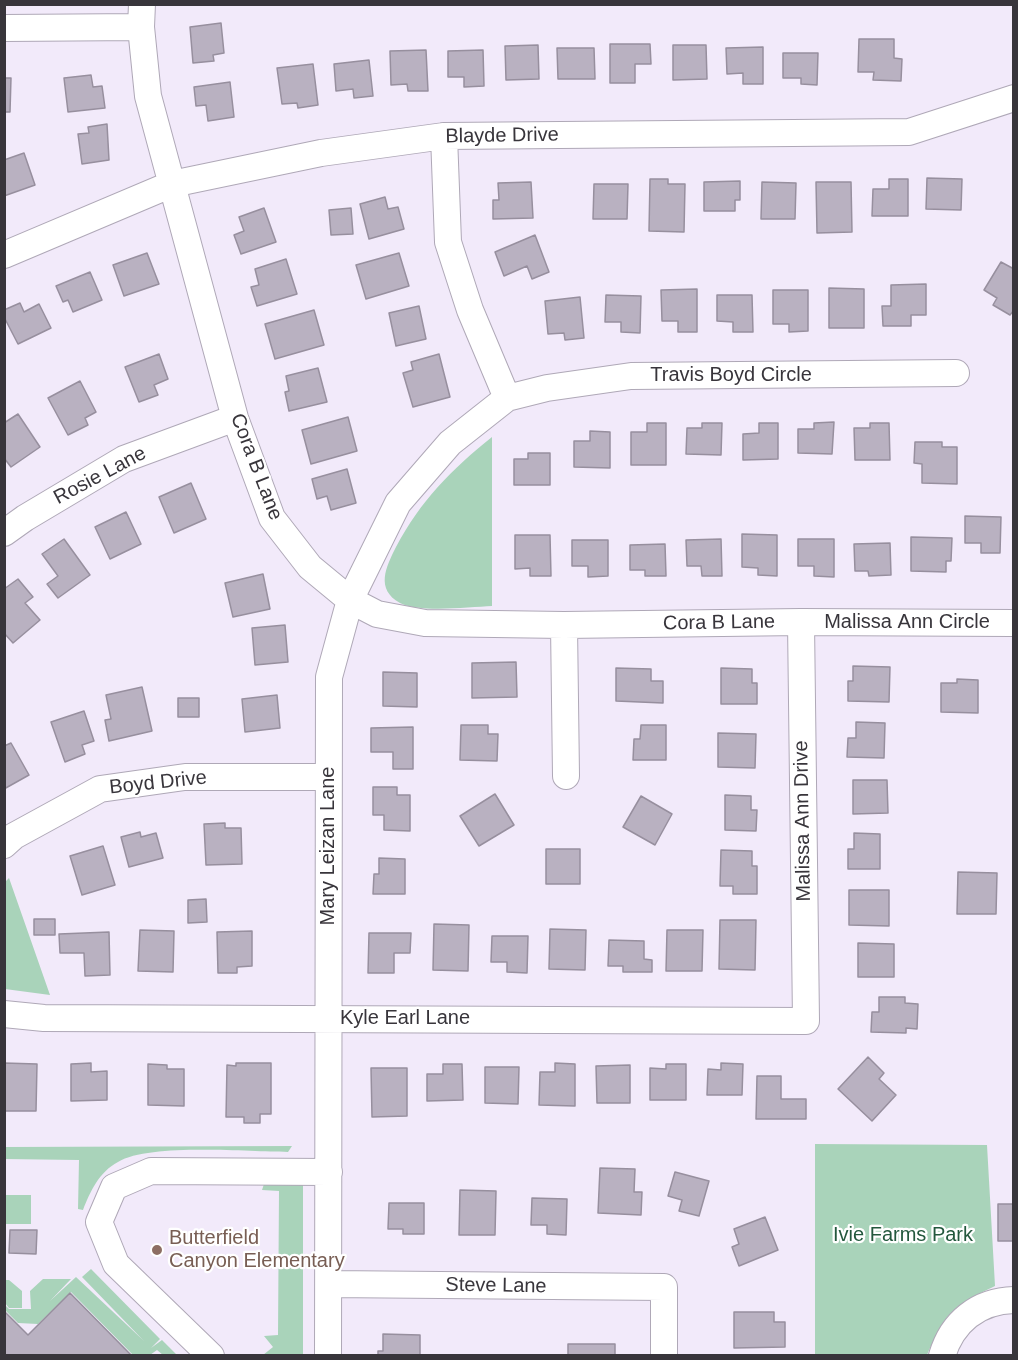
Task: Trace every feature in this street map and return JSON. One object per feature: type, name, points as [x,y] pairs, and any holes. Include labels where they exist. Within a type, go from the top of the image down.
[{"type":"street","points":[[4,28],[141,16]]},
{"type":"street","name":"Cora B Lane","points":[[141,16],[148,96],[235,418],[272,518],[310,567],[350,600],[377,614],[425,623],[564,626],[801,622]]},
{"type":"street","name":"Blayde Drive","points":[[4,255],[172,184],[321,153],[444,136],[909,132],[1014,98]]},
{"type":"street","points":[[444,136],[448,242],[470,310],[507,398]]},
{"type":"street","name":"Travis Boyd Circle","points":[[507,398],[547,388],[631,376],[956,373]]},
{"type":"street","name":"Mary Leizan Lane","points":[[328,1356],[329,677],[350,600],[398,503],[450,443],[507,398]]},
{"type":"street","name":"Rosie Lane","points":[[4,533],[124,459],[235,418]]},
{"type":"street","name":"Malissa Ann Circle","points":[[801,622],[1013,623]]},
{"type":"street","name":"Malissa Ann Drive","points":[[801,622],[806,1021]]},
{"type":"street","points":[[564,626],[566,776]]},
{"type":"street","name":"Boyd Drive","points":[[4,845],[14,836],[100,789],[185,777],[328,777]]},
{"type":"street","name":"Kyle Earl Lane","points":[[4,1014],[44,1018],[806,1021]]},
{"type":"street","points":[[211,1356],[116,1263],[99,1222],[114,1187],[151,1171],[329,1172]]},
{"type":"street","name":"Steve Lane","points":[[329,1284],[664,1287],[663,1356]]},
{"type":"street","points":[[942,1356],[953,1331],[972,1312],[997,1301],[1014,1300]]},
{"type":"green space","points":[[492,437],[492,606],[431,609],[400,603],[387,591],[385,577],[389,562],[405,530],[438,487]]},
{"type":"green space","points":[[9,878],[50,995],[5,989],[4,883]]},
{"type":"green space","name":"Ivie Farms Park","points":[[815,1144],[987,1145],[995,1286],[959,1305],[952,1312],[940,1329],[927,1355],[815,1355]]},
{"type":"green space","points":[[292,1146],[288,1152],[175,1150],[133,1156],[111,1166],[100,1177],[83,1210],[78,1209],[79,1160],[4,1159],[5,1147]]},
{"type":"green space","points":[[264,1184],[303,1184],[303,1355],[263,1355],[273,1347],[264,1336],[278,1335],[279,1191],[262,1190]]},
{"type":"green space","points":[[4,1195],[31,1195],[31,1224],[5,1224]]},
{"type":"green space","points":[[91,1269],[160,1339],[151,1348],[162,1340],[177,1355],[163,1355],[157,1350],[150,1355],[133,1355],[71,1292],[38,1324],[18,1323],[5,1310],[5,1305],[9,1309],[31,1309],[30,1291],[43,1279],[71,1279],[50,1301],[76,1277],[144,1341],[82,1277]]},
{"type":"green space","points":[[5,1280],[9,1280],[22,1291],[22,1308],[9,1308],[5,1303]]},
{"type":"building","points":[[221,23],[224,53],[213,55],[214,61],[193,63],[190,27]]},
{"type":"building","points":[[859,39],[894,39],[894,58],[902,59],[901,81],[873,80],[874,72],[858,72]]},
{"type":"building","points":[[610,44],[650,44],[651,64],[635,64],[635,83],[610,83]]},
{"type":"building","points":[[538,45],[539,79],[506,80],[505,46]]},
{"type":"building","points":[[673,45],[706,45],[707,79],[673,80]]},
{"type":"building","points":[[763,47],[763,84],[743,84],[743,73],[727,74],[726,48]]},
{"type":"building","points":[[557,48],[594,48],[595,79],[558,79]]},
{"type":"building","points":[[426,50],[428,91],[408,91],[407,84],[391,85],[390,51]]},
{"type":"building","points":[[483,50],[484,86],[464,87],[464,77],[448,77],[448,51]]},
{"type":"building","points":[[783,53],[818,53],[817,85],[801,84],[801,78],[783,78]]},
{"type":"building","points":[[369,60],[373,96],[354,98],[353,89],[336,91],[334,64]]},
{"type":"building","points":[[313,64],[318,105],[298,108],[297,103],[282,104],[277,68]]},
{"type":"building","points":[[91,75],[93,87],[102,86],[105,108],[68,112],[64,78]]},
{"type":"building","points":[[4,78],[11,78],[10,112],[4,112]]},
{"type":"building","points":[[230,82],[234,117],[208,121],[206,105],[196,106],[194,87]]},
{"type":"building","points":[[107,124],[109,160],[82,164],[78,134],[89,133],[88,127]]},
{"type":"building","points":[[24,153],[35,185],[4,196],[4,160]]},
{"type":"building","points":[[927,178],[962,179],[961,210],[926,209]]},
{"type":"building","points":[[650,179],[668,179],[668,184],[685,184],[684,232],[649,231]]},
{"type":"building","points":[[889,179],[908,179],[908,216],[872,216],[873,189],[889,189]]},
{"type":"building","points":[[740,181],[740,200],[735,200],[735,211],[704,211],[704,182]]},
{"type":"building","points":[[531,182],[533,218],[493,219],[493,200],[499,200],[498,183]]},
{"type":"building","points":[[762,182],[796,183],[795,219],[761,219]]},
{"type":"building","points":[[816,182],[851,182],[852,232],[817,233]]},
{"type":"building","points":[[594,184],[628,184],[627,219],[593,219]]},
{"type":"building","points":[[385,197],[388,209],[398,207],[404,229],[369,239],[360,204]]},
{"type":"building","points":[[264,208],[276,242],[241,254],[234,235],[244,231],[239,217]]},
{"type":"building","points":[[351,208],[353,234],[331,235],[329,210]]},
{"type":"building","points":[[535,235],[549,272],[532,279],[527,266],[504,276],[495,252]]},
{"type":"building","points":[[147,253],[159,284],[124,296],[113,265]]},
{"type":"building","points":[[399,253],[409,286],[366,299],[356,265]]},
{"type":"building","points":[[286,259],[297,294],[257,306],[251,287],[259,285],[255,269]]},
{"type":"building","points":[[1001,262],[1014,269],[1014,310],[1010,315],[993,305],[997,298],[984,290]]},
{"type":"building","points":[[90,272],[102,300],[73,312],[68,300],[63,302],[56,286]]},
{"type":"building","points":[[926,284],[926,315],[911,315],[911,326],[883,326],[882,306],[891,306],[891,285]]},
{"type":"building","points":[[829,288],[864,289],[864,328],[829,328]]},
{"type":"building","points":[[697,289],[697,332],[678,332],[678,321],[662,321],[661,290]]},
{"type":"building","points":[[773,290],[808,290],[808,331],[789,332],[789,324],[773,324]]},
{"type":"building","points":[[606,295],[641,296],[640,333],[621,332],[621,322],[605,322]]},
{"type":"building","points":[[717,295],[752,295],[753,332],[733,332],[733,322],[717,321]]},
{"type":"building","points":[[580,297],[584,338],[565,340],[564,333],[548,334],[545,301]]},
{"type":"building","points":[[20,303],[24,312],[39,304],[51,328],[18,344],[4,317],[4,310]]},
{"type":"building","points":[[419,306],[426,339],[396,346],[389,313]]},
{"type":"building","points":[[314,310],[324,345],[275,359],[265,324]]},
{"type":"building","points":[[159,354],[168,379],[154,385],[158,395],[139,402],[125,367]]},
{"type":"building","points":[[439,354],[450,397],[413,407],[403,373],[413,370],[411,362]]},
{"type":"building","points":[[318,368],[327,402],[289,411],[285,392],[289,391],[286,376]]},
{"type":"building","points":[[80,381],[96,412],[85,418],[88,425],[68,435],[48,398]]},
{"type":"building","points":[[18,414],[40,447],[11,467],[4,458],[4,423]]},
{"type":"building","points":[[348,417],[357,451],[311,464],[302,430]]},
{"type":"building","points":[[834,422],[832,454],[798,453],[798,429],[814,429],[814,423]]},
{"type":"building","points":[[647,423],[666,423],[666,465],[631,465],[631,432],[647,432]]},
{"type":"building","points":[[702,423],[722,423],[721,455],[686,454],[687,428],[702,428]]},
{"type":"building","points":[[759,423],[778,423],[778,459],[743,460],[743,434],[759,433]]},
{"type":"building","points":[[870,423],[889,423],[890,460],[855,460],[854,428],[870,428]]},
{"type":"building","points":[[590,431],[610,432],[610,468],[574,467],[574,441],[590,441]]},
{"type":"building","points":[[915,442],[942,442],[942,447],[957,447],[957,484],[922,483],[922,464],[914,463]]},
{"type":"building","points":[[528,453],[550,453],[550,485],[514,485],[514,459],[528,459]]},
{"type":"building","points":[[347,469],[356,503],[331,510],[327,496],[317,499],[312,479]]},
{"type":"building","points":[[191,483],[206,519],[174,533],[159,497]]},
{"type":"building","points":[[126,512],[141,544],[110,559],[95,527]]},
{"type":"building","points":[[965,516],[1001,517],[1000,553],[981,553],[981,543],[965,543]]},
{"type":"building","points":[[742,534],[777,535],[777,576],[758,575],[758,568],[742,567]]},
{"type":"building","points":[[515,535],[550,535],[551,576],[530,576],[530,568],[515,569]]},
{"type":"building","points":[[911,537],[952,538],[951,561],[946,561],[946,572],[911,571]]},
{"type":"building","points":[[64,539],[90,575],[58,598],[47,584],[58,576],[42,554]]},
{"type":"building","points":[[721,539],[722,576],[702,576],[701,566],[687,566],[686,540]]},
{"type":"building","points":[[798,539],[834,539],[834,577],[814,576],[814,566],[798,566]]},
{"type":"building","points":[[572,540],[608,540],[608,576],[588,577],[588,566],[572,566]]},
{"type":"building","points":[[890,543],[891,575],[869,576],[868,571],[855,571],[854,544]]},
{"type":"building","points":[[665,544],[666,576],[645,576],[645,570],[630,570],[630,545]]},
{"type":"building","points":[[263,574],[270,609],[233,617],[225,583]]},
{"type":"building","points":[[18,579],[33,597],[25,603],[40,620],[13,643],[4,633],[4,589]]},
{"type":"building","points":[[285,625],[288,662],[255,665],[252,628]]},
{"type":"building","points":[[516,662],[517,697],[472,698],[472,663]]},
{"type":"building","points":[[853,666],[890,667],[889,702],[848,701],[848,681],[853,681]]},
{"type":"building","points":[[616,668],[651,669],[651,681],[663,681],[663,703],[616,701]]},
{"type":"building","points":[[721,668],[752,669],[752,683],[757,683],[757,704],[721,704]]},
{"type":"building","points":[[383,672],[417,673],[417,707],[383,706]]},
{"type":"building","points":[[957,679],[978,680],[978,713],[941,712],[941,683],[957,683]]},
{"type":"building","points":[[142,687],[152,731],[109,741],[105,720],[111,719],[106,695]]},
{"type":"building","points":[[277,695],[280,728],[245,732],[242,699]]},
{"type":"building","points":[[178,698],[199,698],[199,717],[178,717]]},
{"type":"building","points":[[84,711],[94,741],[82,745],[85,754],[65,762],[51,722]]},
{"type":"building","points":[[856,722],[885,723],[884,758],[847,757],[848,738],[856,738]]},
{"type":"building","points":[[461,725],[488,725],[488,734],[498,734],[497,761],[460,760]]},
{"type":"building","points":[[641,725],[666,725],[666,760],[633,760],[634,739],[640,739]]},
{"type":"building","points":[[413,727],[413,769],[393,769],[393,752],[371,752],[371,728]]},
{"type":"building","points":[[718,733],[756,734],[755,768],[718,767]]},
{"type":"building","points":[[11,743],[29,775],[4,789],[4,746]]},
{"type":"building","points":[[853,780],[887,780],[888,813],[853,814]]},
{"type":"building","points":[[373,787],[397,787],[397,795],[410,795],[410,831],[384,830],[384,815],[373,815]]},
{"type":"building","points":[[495,794],[514,825],[479,846],[460,816]]},
{"type":"building","points":[[725,795],[751,796],[751,810],[757,810],[756,831],[725,830]]},
{"type":"building","points":[[641,796],[672,814],[655,845],[623,827]]},
{"type":"building","points":[[225,823],[225,828],[241,828],[242,864],[206,865],[204,824]]},
{"type":"building","points":[[140,832],[141,837],[156,833],[163,858],[129,867],[121,837]]},
{"type":"building","points":[[854,833],[880,834],[880,869],[848,869],[848,849],[854,849]]},
{"type":"building","points":[[103,846],[115,885],[82,895],[70,856]]},
{"type":"building","points":[[546,849],[580,849],[580,884],[546,884]]},
{"type":"building","points":[[721,850],[752,851],[752,866],[757,866],[757,894],[733,894],[733,886],[720,886]]},
{"type":"building","points":[[379,858],[405,859],[405,894],[373,894],[374,874],[379,874]]},
{"type":"building","points":[[958,872],[997,873],[996,914],[957,914]]},
{"type":"building","points":[[849,890],[889,890],[889,926],[849,925]]},
{"type":"building","points":[[206,899],[207,922],[188,923],[188,900]]},
{"type":"building","points":[[34,919],[55,919],[55,935],[34,935]]},
{"type":"building","points":[[720,920],[756,920],[755,970],[719,969]]},
{"type":"building","points":[[434,924],[469,925],[468,971],[433,970]]},
{"type":"building","points":[[550,929],[586,930],[585,970],[549,969]]},
{"type":"building","points":[[140,930],[174,931],[173,972],[138,971]]},
{"type":"building","points":[[667,930],[703,930],[702,971],[666,971]]},
{"type":"building","points":[[252,931],[252,966],[237,967],[237,973],[218,973],[217,932]]},
{"type":"building","points":[[109,932],[110,975],[85,976],[84,953],[60,953],[59,934]]},
{"type":"building","points":[[369,933],[411,933],[410,953],[394,953],[394,973],[368,973]]},
{"type":"building","points":[[492,936],[528,936],[527,973],[507,972],[507,962],[491,962]]},
{"type":"building","points":[[609,940],[644,941],[644,959],[652,960],[652,972],[623,972],[623,966],[608,966]]},
{"type":"building","points":[[858,943],[894,944],[894,977],[858,977]]},
{"type":"building","points":[[879,997],[905,997],[905,1003],[918,1004],[917,1029],[906,1028],[906,1033],[871,1032],[872,1012],[879,1012]]},
{"type":"building","points":[[868,1057],[884,1073],[879,1079],[896,1095],[872,1121],[838,1089]]},
{"type":"building","points":[[4,1063],[37,1064],[36,1111],[4,1111]]},
{"type":"building","points":[[91,1063],[91,1072],[107,1071],[107,1100],[71,1101],[71,1064]]},
{"type":"building","points":[[236,1063],[271,1063],[271,1114],[260,1114],[260,1123],[244,1123],[244,1117],[226,1117],[227,1065],[236,1066]]},
{"type":"building","points":[[555,1063],[575,1064],[575,1106],[539,1105],[540,1072],[555,1072]]},
{"type":"building","points":[[721,1063],[743,1064],[742,1095],[707,1095],[708,1069],[721,1070]]},
{"type":"building","points":[[148,1064],[167,1065],[167,1069],[184,1069],[184,1106],[148,1105]]},
{"type":"building","points":[[443,1064],[462,1064],[463,1100],[427,1101],[427,1074],[443,1074]]},
{"type":"building","points":[[666,1064],[686,1064],[686,1100],[650,1100],[650,1068],[666,1069]]},
{"type":"building","points":[[630,1065],[630,1103],[597,1103],[596,1066]]},
{"type":"building","points":[[485,1067],[519,1067],[518,1104],[485,1103]]},
{"type":"building","points":[[371,1068],[407,1068],[407,1116],[372,1117]]},
{"type":"building","points":[[757,1076],[781,1076],[781,1099],[806,1099],[806,1119],[756,1119]]},
{"type":"building","points":[[600,1168],[635,1169],[634,1192],[642,1192],[641,1215],[598,1213]]},
{"type":"building","points":[[675,1172],[709,1181],[699,1216],[679,1211],[682,1200],[668,1196]]},
{"type":"building","points":[[460,1190],[496,1191],[495,1235],[459,1235]]},
{"type":"building","points":[[532,1198],[567,1199],[566,1235],[547,1234],[547,1225],[531,1225]]},
{"type":"building","points":[[389,1203],[424,1203],[424,1234],[403,1234],[403,1229],[388,1229]]},
{"type":"building","points":[[998,1204],[1014,1204],[1014,1241],[998,1241]]},
{"type":"building","points":[[765,1217],[778,1250],[739,1266],[732,1247],[739,1244],[734,1229]]},
{"type":"building","points":[[10,1230],[37,1230],[36,1254],[9,1253]]},
{"type":"building","points":[[70,1293],[132,1356],[4,1356],[4,1311],[28,1335]]},
{"type":"building","points":[[734,1312],[774,1312],[774,1322],[785,1322],[785,1347],[734,1348]]},
{"type":"building","points":[[383,1334],[420,1335],[420,1356],[378,1356],[378,1351],[383,1351]]},
{"type":"building","points":[[568,1344],[615,1344],[615,1356],[568,1356]]},
{"type":"place","name":"Butterfield Canyon Elementary","points":[[157,1250]]}]
